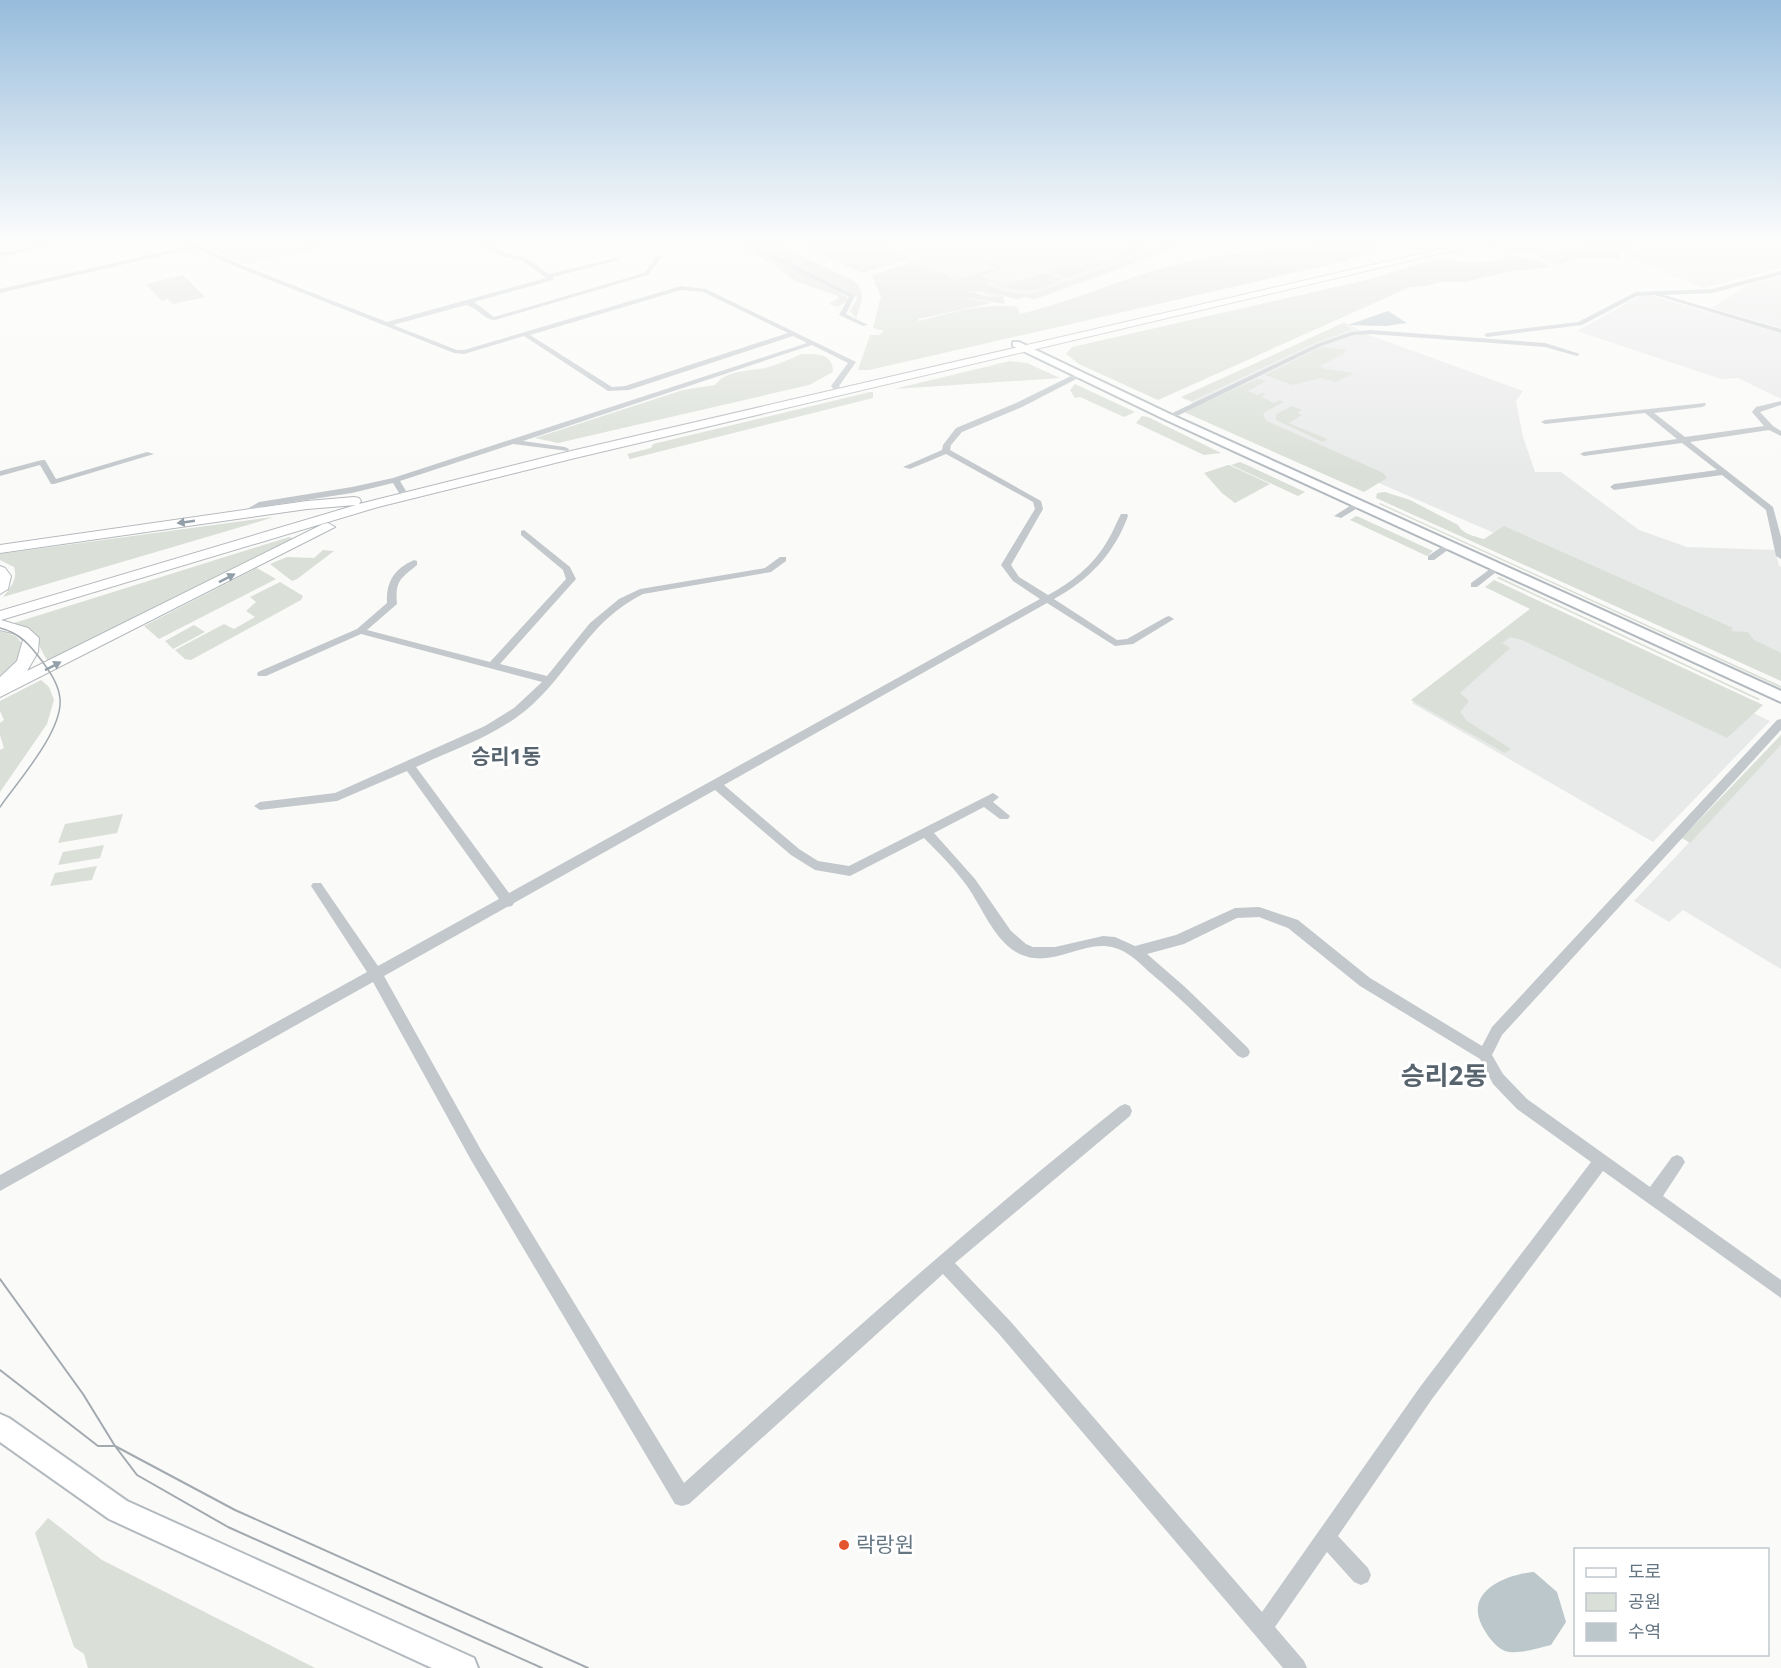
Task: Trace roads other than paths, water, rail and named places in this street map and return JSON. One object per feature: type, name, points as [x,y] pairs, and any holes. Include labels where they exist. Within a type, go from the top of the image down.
[{"type":"highway","points":[[0,609],[371,502],[1139,318]]},
{"type":"highway","points":[[1019,346],[1145,318]]},
{"type":"highway","points":[[0,691],[371,502],[398,485],[838,389]]},
{"type":"highway","points":[[0,549],[245,514],[371,502]]},
{"type":"highway","points":[[0,616],[371,502]]},
{"type":"highway","points":[[0,571],[3,576],[0,589]]},
{"type":"highway","points":[[0,625],[29,634],[32,638],[32,648],[23,667],[0,685]]},
{"type":"main road","points":[[1019,346],[1168,417],[1781,697]]},
{"type":"main road","points":[[0,1427],[118,1510],[464,1668]]},
{"type":"street","points":[[372,318],[456,352],[464,352],[580,318]]},
{"type":"street","points":[[388,324],[411,318]]},
{"type":"street","points":[[760,318],[852,362],[838,389]]},
{"type":"street","points":[[849,318],[865,325]]},
{"type":"street","points":[[1447,338],[1540,330],[1580,324],[1591,318]]},
{"type":"street","points":[[1736,318],[1781,331]]},
{"type":"street","points":[[1168,417],[1319,345],[1345,336],[1370,332],[1545,345],[1577,354]]},
{"type":"street","points":[[525,334],[611,389],[626,388],[793,334]]},
{"type":"street","points":[[245,514],[259,505],[398,485],[513,442],[812,343]]},
{"type":"street","points":[[946,451],[947,445],[959,430],[1019,405],[1080,375]]},
{"type":"street","points":[[1064,383],[1066,392]]},
{"type":"street","points":[[1781,403],[1759,409],[1756,412],[1770,428],[1781,434]]},
{"type":"street","points":[[1545,422],[1702,405]]},
{"type":"street","points":[[1647,411],[1770,509],[1781,556]]},
{"type":"street","points":[[1584,454],[1770,428]]},
{"type":"street","points":[[513,442],[565,449]]},
{"type":"street","points":[[907,467],[946,451]]},
{"type":"street","points":[[946,451],[1037,501],[1040,508],[1006,565],[1016,579],[1115,643],[1129,642],[1169,619]]},
{"type":"street","points":[[0,474],[42,462],[54,482],[150,454]]},
{"type":"street","points":[[1614,487],[1723,472]]},
{"type":"street","points":[[1338,516],[1358,504]]},
{"type":"street","points":[[0,1183],[508,902],[1079,580],[1102,559],[1117,538],[1124,516]]},
{"type":"street","points":[[494,664],[571,579],[567,569],[524,533]]},
{"type":"street","points":[[1431,558],[1449,545]]},
{"type":"street","points":[[260,806],[337,797],[409,766],[516,713],[531,700],[606,611],[623,598],[640,592],[768,570],[783,559]]},
{"type":"street","points":[[262,674],[360,631],[392,604],[391,589],[394,580],[414,563]]},
{"type":"street","points":[[1474,585],[1497,567]]},
{"type":"street","points":[[360,631],[494,664],[548,680]]},
{"type":"street","points":[[1485,1055],[1497,1031],[1781,723]]},
{"type":"street","points":[[409,766],[508,902]]},
{"type":"street","points":[[715,784],[795,852],[814,865],[850,871],[989,799],[1004,816]]},
{"type":"street","points":[[925,831],[951,858],[1000,925],[1020,947],[1037,954],[1090,942],[1116,942],[1147,961],[1243,1052]]},
{"type":"street","points":[[317,886],[376,974],[476,1155],[682,1497],[943,1262],[1040,1178],[1125,1112]]},
{"type":"street","points":[[1133,952],[1179,940],[1235,913],[1259,912],[1293,924],[1365,982],[1485,1055],[1498,1079],[1522,1104],[1781,1290]]},
{"type":"street","points":[[1262,1629],[1426,1393],[1601,1161]]},
{"type":"street","points":[[1652,1198],[1677,1162]]},
{"type":"street","points":[[943,1262],[1005,1328],[1296,1668]]},
{"type":"street","points":[[1326,1537],[1361,1575]]},
{"type":"water","points":[[1368,318],[1399,318],[1407,323],[1386,326],[1348,325]]},
{"type":"water","points":[[1534,1572],[1557,1592],[1566,1622],[1551,1645],[1522,1652],[1505,1651],[1491,1640],[1485,1631],[1479,1618],[1478,1607],[1488,1589],[1498,1582],[1509,1577]]},
{"type":"tram line","points":[[0,628],[19,636],[33,650],[54,679],[60,699],[59,712],[47,740],[0,807]]},
{"type":"tram line","points":[[0,1279],[83,1394],[115,1446]]},
{"type":"tram line","points":[[0,1370],[98,1446],[115,1446]]},
{"type":"tram line","points":[[115,1446],[235,1510],[588,1668]]},
{"type":"tram line","points":[[115,1446],[137,1475],[228,1527],[542,1668]]},
{"type":"place","name":"락랑원","points":[[844,1545]]},
{"type":"district","name":"승리1동","points":[[506,757]]},
{"type":"district","name":"승리2동","points":[[1444,1076]]}]
